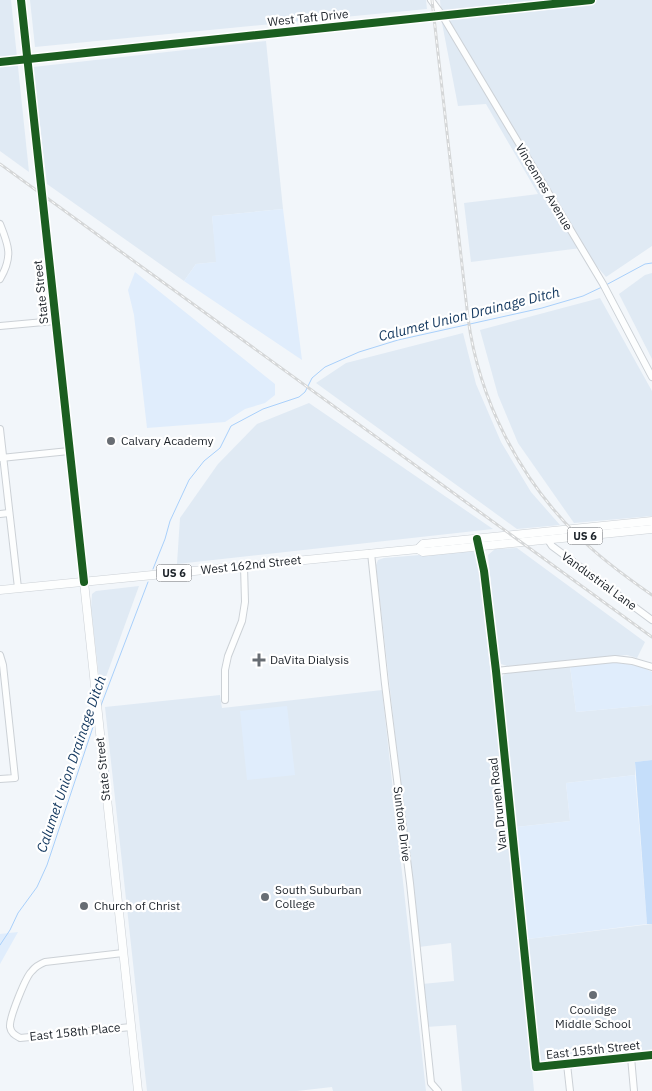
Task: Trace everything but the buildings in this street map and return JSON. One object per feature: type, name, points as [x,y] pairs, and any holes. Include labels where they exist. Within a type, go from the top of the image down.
[{"type":"main road","name":"West 162nd Street","points":[[84,582],[371,554],[418,548],[423,544],[652,521]]},
{"type":"main road","name":"West 162nd Street","points":[[418,548],[424,552],[652,529]]},
{"type":"main road","points":[[546,531],[548,540]]},
{"type":"main road","name":"US 6","points":[[0,590],[84,582]]},
{"type":"main road","name":"State Street","points":[[84,582],[138,1091]]},
{"type":"street","name":"State Street","points":[[21,0],[84,582]]},
{"type":"street","name":"Vincennes Avenue","points":[[431,0],[442,15],[604,287],[652,377]]},
{"type":"street","name":"West Taft Drive","points":[[0,62],[591,0]]},
{"type":"street","points":[[0,224],[8,243],[10,258],[0,279]]},
{"type":"street","points":[[0,326],[55,321]]},
{"type":"street","points":[[0,429],[18,588]]},
{"type":"street","points":[[2,458],[69,451]]},
{"type":"street","points":[[0,514],[9,513]]},
{"type":"street","name":"Van Drunen Road","points":[[478,538],[496,670],[536,1067]]},
{"type":"street","name":"Vandustrial Lane","points":[[548,540],[552,546],[652,620]]},
{"type":"street","name":"Suntone Drive","points":[[371,554],[410,883],[431,1083],[438,1091]]},
{"type":"street","points":[[225,700],[225,670],[228,656],[242,621],[245,602],[244,566]]},
{"type":"street","points":[[0,655],[3,665],[15,778],[0,779]]},
{"type":"street","points":[[496,670],[615,659],[632,661],[652,667]]},
{"type":"street","name":"East 158th Place","points":[[123,953],[45,962],[38,965],[30,972],[10,1016],[10,1027],[12,1033],[20,1038],[130,1027]]},
{"type":"street","name":"East 155th Street","points":[[536,1067],[652,1055]]},
{"type":"street","points":[[631,1057],[634,1091]]},
{"type":"street","points":[[567,1064],[570,1091]]},
{"type":"shaded area","points":[[0,0],[11,0],[29,172],[0,151]]},
{"type":"shaded area","points":[[30,0],[426,0],[427,9],[35,47]]},
{"type":"shaded area","points":[[440,0],[652,0],[652,246],[606,277],[581,248],[471,262],[464,203],[538,194],[486,104],[458,106],[442,23]]},
{"type":"shaded area","points":[[266,41],[283,209],[212,216],[217,262],[196,264],[184,281],[47,184],[33,67]]},
{"type":"shaded area","points":[[283,209],[302,360],[184,281],[196,264],[216,262],[212,216]]},
{"type":"shaded area","points":[[135,272],[275,384],[275,395],[265,403],[245,409],[225,422],[147,428],[134,315],[128,290]]},
{"type":"shaded area","points":[[652,273],[652,359],[619,294],[645,275]]},
{"type":"shaded area","points":[[600,298],[652,391],[652,516],[574,523],[518,443],[498,395],[480,330]]},
{"type":"shaded area","points":[[463,333],[476,384],[501,442],[531,492],[560,525],[517,529],[316,383],[346,363]]},
{"type":"shaded area","points":[[309,403],[493,529],[177,564],[180,518],[218,464],[257,424]]},
{"type":"shaded area","points":[[517,548],[645,642],[637,658],[627,655],[507,666],[501,664],[498,658],[488,555],[495,549]]},
{"type":"shaded area","points":[[474,552],[478,559],[520,936],[534,1091],[462,1091],[456,1025],[426,1027],[422,984],[454,981],[451,943],[419,947],[376,565],[378,560],[384,558]]},
{"type":"shaded area","points":[[139,586],[103,685],[100,686],[91,608],[92,594],[96,591]]},
{"type":"shaded area","points":[[601,662],[634,665],[652,672],[652,705],[576,712],[570,666]]},
{"type":"shaded area","points":[[570,666],[576,712],[652,705],[652,760],[635,762],[635,775],[566,783],[570,821],[516,827],[500,680],[506,672]]},
{"type":"shaded area","name":"South Suburban College","points":[[382,690],[426,1091],[333,1091],[332,1087],[297,1091],[147,1091],[105,707],[220,695],[222,708]]},
{"type":"shaded area","points":[[287,706],[295,775],[247,780],[240,711]]},
{"type":"shaded area","points":[[652,760],[652,924],[647,924],[635,762]]},
{"type":"shaded area","points":[[635,775],[647,924],[528,939],[516,827],[570,821],[566,783]]},
{"type":"shaded area","name":"Coolidge Middle School","points":[[652,924],[652,1050],[543,1062],[540,1060],[528,939]]},
{"type":"shaded area","points":[[18,932],[0,964],[0,934]]},
{"type":"waterway","name":"Calumet Union Drainage Ditch","points":[[606,285],[645,264],[652,263]]},
{"type":"waterway","name":"Calumet Union Drainage Ditch","points":[[153,569],[170,521],[189,480],[204,461],[220,448],[231,426],[263,409],[299,397],[305,392],[312,378],[325,367],[359,352],[398,340],[542,308],[583,296],[602,287]]},
{"type":"waterway","name":"Calumet Union Drainage Ditch","points":[[100,708],[148,582]]},
{"type":"waterway","name":"Calumet Union Drainage Ditch","points":[[0,945],[18,913],[37,887],[47,865],[95,721]]},
{"type":"railway","points":[[432,0],[468,318],[473,349],[492,408],[520,463],[537,489],[557,513],[595,552],[652,595]]},
{"type":"railway","points":[[0,164],[652,637]]},
{"type":"cycle path","points":[[21,0],[84,582]]},
{"type":"cycle path","points":[[0,62],[591,0]]},
{"type":"cycle path","points":[[477,539],[484,571],[496,671],[536,1067],[652,1055]]},
{"type":"place","name":"Calvary Academy","points":[[111,441]]},
{"type":"place","name":"DaVita Dialysis","points":[[259,660]]},
{"type":"place","name":"South Suburban College","points":[[265,897]]},
{"type":"place","name":"Church of Christ","points":[[84,906]]},
{"type":"place","name":"Coolidge Middle School","points":[[593,995]]}]
